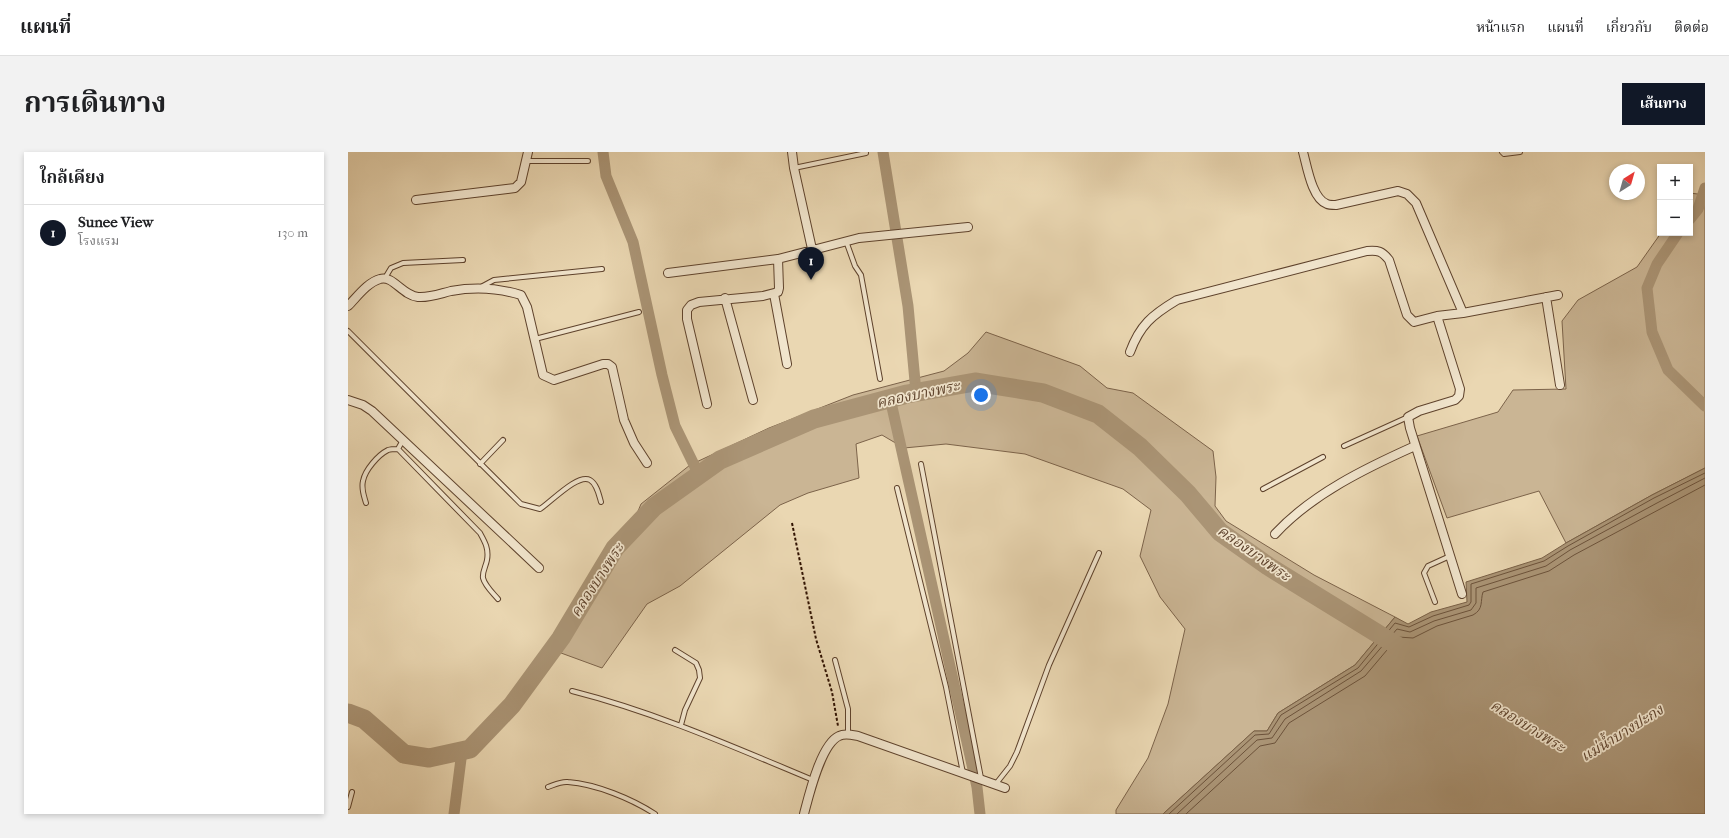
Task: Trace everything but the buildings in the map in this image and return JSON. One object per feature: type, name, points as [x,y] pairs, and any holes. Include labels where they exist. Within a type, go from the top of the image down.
[{"type":"street","points":[[416,200],[515,188],[521,182],[528,152]]},
{"type":"street","points":[[792,152],[794,168],[812,249]]},
{"type":"street","points":[[1303,152],[1315,193],[1320,200],[1327,204],[1336,205],[1398,191],[1407,194],[1416,203],[1463,313]]},
{"type":"street","points":[[668,273],[778,259],[846,241],[968,227]]},
{"type":"street","points":[[1130,352],[1135,337],[1145,323],[1157,312],[1177,300],[1367,251],[1378,250],[1389,260],[1407,314],[1414,322],[1437,316],[1463,313],[1558,295]]},
{"type":"street","points":[[707,404],[687,319],[687,310],[691,305],[699,302],[725,298],[774,294],[778,292],[778,259]]},
{"type":"street","points":[[348,306],[367,287],[379,279],[385,278],[392,281],[407,294],[417,297],[479,288],[511,292],[521,295],[527,307],[543,375],[554,380],[603,364],[608,364],[612,367],[624,420],[634,443],[646,463]]},
{"type":"street","points":[[774,294],[787,364]]},
{"type":"street","points":[[1546,297],[1560,384]]},
{"type":"street","points":[[725,298],[753,400]]},
{"type":"street","points":[[1437,316],[1460,390],[1459,396],[1455,400],[1419,411],[1408,417],[1415,446],[1462,594]]},
{"type":"street","points":[[348,400],[363,405],[372,411],[539,568]]},
{"type":"street","points":[[1275,534],[1298,513],[1327,493],[1370,467],[1415,446]]},
{"type":"street","points":[[804,814],[814,780],[824,754],[833,740],[844,735],[858,736],[1005,788]]},
{"type":"lane","points":[[1502,152],[1504,154],[1520,152]]},
{"type":"lane","points":[[794,168],[866,153]]},
{"type":"lane","points":[[527,161],[588,161]]},
{"type":"lane","points":[[846,241],[855,266],[861,275],[880,378]]},
{"type":"lane","points":[[385,278],[391,268],[403,264],[463,260]]},
{"type":"lane","points":[[479,288],[494,280],[602,269]]},
{"type":"lane","points":[[534,339],[639,312]]},
{"type":"lane","points":[[348,331],[521,504],[540,509],[576,481],[584,478],[591,480],[596,487],[601,502]]},
{"type":"lane","points":[[1344,446],[1408,417]]},
{"type":"lane","points":[[398,449],[403,439]]},
{"type":"lane","points":[[480,464],[503,440]]},
{"type":"lane","points":[[366,503],[363,494],[363,482],[365,476],[371,466],[389,449],[398,449],[480,533],[488,548],[483,579],[498,599]]},
{"type":"lane","points":[[1263,489],[1323,457]]},
{"type":"lane","points":[[921,464],[981,780]]},
{"type":"lane","points":[[897,488],[946,687],[963,774]]},
{"type":"lane","points":[[995,785],[1010,766],[1049,666],[1099,553]]},
{"type":"lane","points":[[1435,602],[1424,573],[1428,566],[1450,556]]},
{"type":"lane","points":[[675,650],[696,663],[700,678],[685,710],[681,725]]},
{"type":"lane","points":[[834,660],[848,709],[844,735]]},
{"type":"lane","points":[[572,691],[603,699],[681,725],[814,780]]},
{"type":"lane","points":[[548,787],[568,782],[583,785],[638,803],[655,814]]},
{"type":"lane","points":[[348,807],[352,792]]},
{"type":"path","points":[[792,523],[816,639],[844,735]]},
{"type":"shaded area","points":[[1693,193],[1705,195],[1705,468],[1652,495],[1566,543],[1539,491],[1447,518],[1417,436],[1498,412],[1513,390],[1566,389],[1562,321],[1578,300],[1637,267],[1659,236],[1693,236]]},
{"type":"shaded area","points":[[986,332],[1080,366],[1107,388],[1133,393],[1213,451],[1216,477],[1215,506],[1226,521],[1314,575],[1395,617],[1355,665],[1278,713],[1267,731],[1254,731],[1163,814],[1116,814],[1116,810],[1148,758],[1168,704],[1185,629],[1160,597],[1140,556],[1151,510],[1123,489],[1025,454],[946,444],[904,448],[882,435],[856,444],[859,478],[808,493],[780,505],[680,586],[647,604],[602,668],[561,653],[590,600],[623,547],[641,504],[690,465],[769,428],[853,395],[944,371],[968,353]]},
{"type":"water","name":"แม่น้ำบางปะกง","points":[[1705,468],[1705,814],[1163,814],[1254,731],[1267,731],[1278,713],[1355,665],[1395,617],[1408,624],[1431,612],[1467,602],[1466,582],[1542,558],[1652,495]]},
{"type":"waterway","points":[[603,152],[606,176],[633,242],[662,375],[675,426],[699,475]]},
{"type":"waterway","points":[[883,152],[908,306],[916,392]]},
{"type":"waterway","points":[[1693,215],[1698,209],[1705,188]]},
{"type":"waterway","points":[[1676,236],[1657,264],[1647,288],[1652,332],[1668,370],[1705,406]]},
{"type":"waterway","name":"คลองบางพระ","points":[[348,713],[364,719],[404,754],[429,758],[470,749],[512,705],[561,638],[615,548],[654,507],[720,460],[814,419],[907,394],[975,382],[1043,393],[1098,414],[1140,447],[1188,494],[1220,532],[1268,566],[1401,648]]},
{"type":"waterway","points":[[890,398],[977,787],[980,814]]},
{"type":"waterway","points":[[454,814],[462,751]]},
{"type":"place","name":"Sunee View","points":[[811,280]]}]
